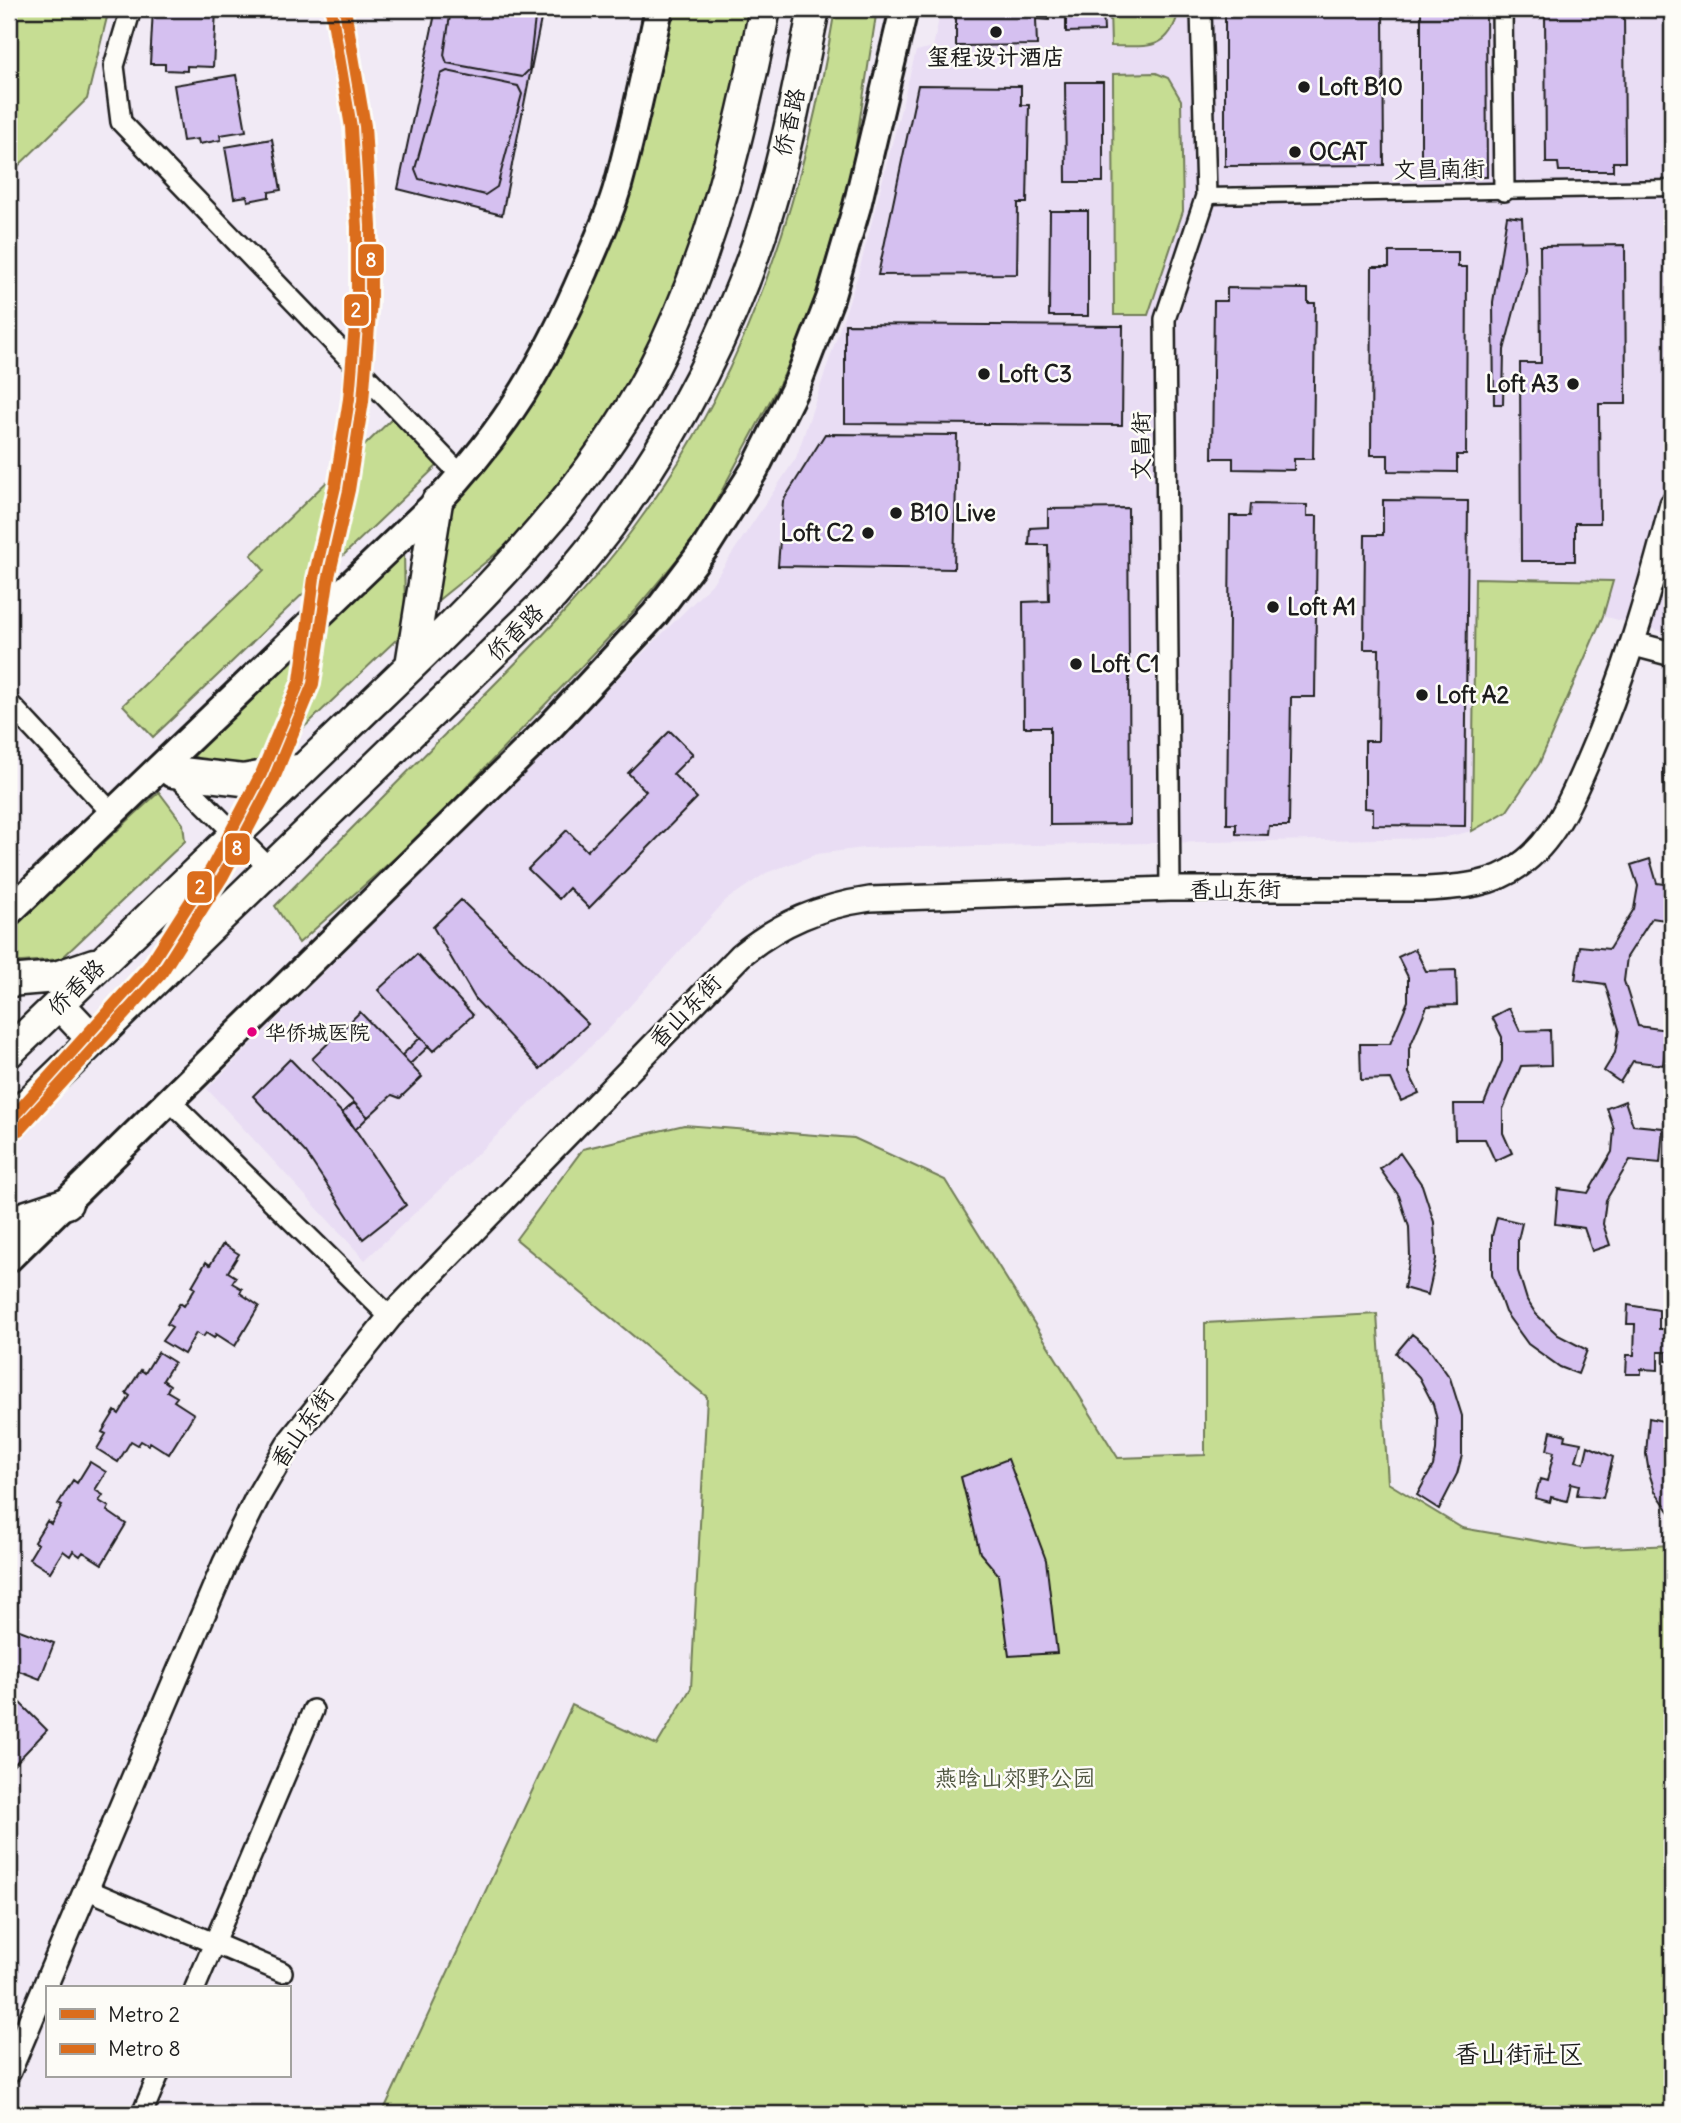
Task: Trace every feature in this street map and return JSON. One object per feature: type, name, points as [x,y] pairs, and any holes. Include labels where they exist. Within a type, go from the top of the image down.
[{"type":"main road","points":[[9,912],[112,813],[168,767],[438,502],[481,455],[526,391],[561,326],[594,248],[617,188],[659,9]]},
{"type":"main road","name":"侨香路","points":[[9,1052],[475,605],[570,496],[617,431],[654,367],[692,280],[722,199],[745,110],[765,9]]},
{"type":"main road","name":"侨香路","points":[[9,1122],[552,595],[610,525],[665,441],[704,369],[768,213],[814,9]]},
{"type":"main road","points":[[9,1258],[549,728],[655,614],[707,545],[755,469],[798,382],[830,299],[857,206],[904,9]]},
{"type":"main road","points":[[411,665],[438,502]]},
{"type":"main road","points":[[168,767],[243,780],[306,766],[342,797]]},
{"type":"main road","points":[[9,981],[56,977],[104,961]]},
{"type":"main road","points":[[59,1004],[93,1040]]},
{"type":"main road","points":[[9,1222],[67,1203]]},
{"type":"street","points":[[131,9],[114,66],[121,122],[462,476]]},
{"type":"street","name":"文昌街","points":[[1170,889],[1165,319],[1206,196],[1201,9]]},
{"type":"street","points":[[1502,9],[1504,191]]},
{"type":"street","name":"文昌南街","points":[[1206,196],[1672,188]]},
{"type":"street","name":"香山东街","points":[[9,2070],[225,1563],[257,1498],[305,1420],[390,1317],[725,970],[779,928],[845,902],[894,896],[1170,889],[1447,888],[1502,877],[1533,855],[1558,821],[1608,716],[1634,644],[1672,504]]},
{"type":"street","points":[[1634,644],[1672,654]]},
{"type":"street","points":[[9,703],[112,813]]},
{"type":"street","points":[[168,767],[269,868]]},
{"type":"street","points":[[170,1101],[390,1317]]},
{"type":"street","points":[[196,1986],[313,1710]]},
{"type":"street","points":[[86,1889],[282,1972]]},
{"type":"street","points":[[142,2114],[157,2078]]},
{"type":"shaded area","points":[[941,9],[1672,9],[1672,634],[1603,616],[1539,764],[1507,811],[1472,831],[1442,838],[863,848],[817,854],[766,873],[726,900],[608,1030],[365,1260],[207,1089],[712,584],[796,458],[858,275],[916,51],[933,47]]},
{"type":"green space","points":[[9,9],[109,9],[87,99],[9,175]]},
{"type":"green space","points":[[674,9],[749,9],[725,128],[709,186],[669,299],[614,406],[550,501],[506,545],[435,603],[447,502],[556,359],[577,320],[612,241],[638,157]]},
{"type":"green space","points":[[835,9],[877,9],[851,176],[825,276],[784,375],[699,533],[636,609],[422,834],[299,943],[275,906],[556,621],[621,545],[679,462],[713,402],[768,276],[808,143]]},
{"type":"green space","points":[[1110,9],[1179,11],[1169,34],[1155,44],[1111,46]]},
{"type":"green space","points":[[1156,73],[1168,78],[1181,100],[1183,211],[1148,315],[1114,315],[1113,74]]},
{"type":"green space","points":[[396,415],[441,462],[153,737],[123,705],[264,570],[251,555]]},
{"type":"green space","points":[[404,546],[405,615],[398,638],[275,755],[254,764],[233,766],[212,763],[190,755]]},
{"type":"green space","points":[[1475,578],[1613,581],[1603,616],[1539,764],[1507,811],[1472,831]]},
{"type":"green space","points":[[159,792],[183,824],[185,841],[61,959],[9,963],[9,930]]},
{"type":"green space","name":"燕晗山郊野公园","points":[[684,1125],[854,1138],[945,1180],[1118,1458],[1205,1455],[1205,1323],[1377,1314],[1388,1483],[1462,1528],[1583,1549],[1672,1545],[1672,2114],[382,2114],[572,1705],[657,1745],[691,1688],[707,1397],[516,1239],[583,1149]]},
{"type":"building","points":[[153,9],[216,10],[213,67],[187,66],[187,71],[165,70],[165,64],[150,64]]},
{"type":"building","points":[[436,9],[543,9],[502,215],[398,189]]},
{"type":"building","points":[[451,9],[536,9],[529,70],[522,77],[447,63],[444,55]]},
{"type":"building","name":"玺程设计酒店","points":[[956,9],[1049,9],[1049,20],[1036,19],[1037,45],[956,46]]},
{"type":"building","points":[[1066,9],[1103,9],[1104,31],[1066,32]]},
{"type":"building","name":"Loft B10","points":[[1225,9],[1383,9],[1384,165],[1225,166]]},
{"type":"building","points":[[1421,9],[1486,9],[1487,177],[1421,177]]},
{"type":"building","points":[[1545,9],[1624,9],[1625,162],[1613,162],[1613,171],[1559,171],[1558,163],[1546,163]]},
{"type":"building","points":[[447,71],[518,86],[522,94],[497,187],[485,195],[419,179],[415,169],[441,74]]},
{"type":"building","points":[[236,75],[246,131],[220,135],[221,140],[199,144],[198,139],[183,141],[174,85]]},
{"type":"building","points":[[1065,82],[1103,82],[1103,182],[1066,182]]},
{"type":"building","points":[[918,85],[1021,86],[1021,105],[1029,105],[1027,203],[1018,203],[1017,274],[878,275]]},
{"type":"building","points":[[272,139],[281,190],[269,192],[269,197],[248,201],[247,196],[234,198],[225,147]]},
{"type":"building","points":[[1050,211],[1088,211],[1088,316],[1049,316]]},
{"type":"building","points":[[1507,216],[1522,218],[1525,269],[1504,350],[1503,404],[1494,404],[1493,302]]},
{"type":"building","name":"Loft A3","points":[[1625,245],[1626,404],[1599,404],[1600,523],[1575,523],[1575,561],[1521,561],[1520,363],[1541,363],[1540,246]]},
{"type":"building","points":[[1389,252],[1458,252],[1458,267],[1467,267],[1466,455],[1457,455],[1457,472],[1388,471],[1388,455],[1371,455],[1372,267],[1389,267]]},
{"type":"building","points":[[1227,288],[1308,289],[1308,303],[1315,303],[1313,459],[1294,459],[1294,470],[1233,469],[1233,458],[1212,458],[1214,301],[1227,301]]},
{"type":"building","name":"Loft C3","points":[[845,324],[1123,326],[1122,425],[845,423]]},
{"type":"building","name":"Loft C2","points":[[825,434],[957,435],[954,569],[778,566],[783,501]]},
{"type":"building","name":"Loft A2","points":[[1383,500],[1468,501],[1465,826],[1373,825],[1373,809],[1365,808],[1365,741],[1378,741],[1379,649],[1364,649],[1365,535],[1383,535]]},
{"type":"building","name":"Loft A1","points":[[1251,504],[1307,505],[1307,516],[1317,516],[1315,697],[1291,697],[1289,826],[1269,826],[1268,835],[1236,834],[1236,824],[1227,824],[1230,516],[1250,516]]},
{"type":"building","name":"Loft C1","points":[[1128,508],[1130,824],[1050,825],[1050,727],[1024,727],[1023,602],[1049,601],[1048,545],[1029,545],[1030,528],[1048,527],[1048,509]]},
{"type":"building","points":[[670,731],[693,754],[673,774],[697,798],[589,908],[569,888],[559,899],[528,869],[567,830],[587,851],[646,791],[628,773]]},
{"type":"building","points":[[1663,769],[1672,769],[1672,804],[1664,805]]},
{"type":"building","points":[[1650,859],[1657,883],[1672,885],[1672,921],[1652,918],[1627,957],[1624,981],[1638,1026],[1668,1030],[1663,1065],[1633,1061],[1620,1082],[1604,1071],[1615,1053],[1619,1029],[1605,984],[1575,980],[1580,946],[1609,949],[1634,909],[1638,886],[1631,865]]},
{"type":"building","points":[[461,900],[588,1024],[540,1069],[476,1000],[433,927]]},
{"type":"building","points":[[1415,949],[1426,971],[1456,970],[1457,1005],[1427,1006],[1409,1049],[1409,1073],[1419,1093],[1401,1101],[1391,1079],[1361,1080],[1360,1044],[1390,1044],[1408,1001],[1408,977],[1398,957]]},
{"type":"building","points":[[417,954],[473,1015],[433,1051],[378,990]]},
{"type":"building","points":[[1509,1008],[1520,1031],[1550,1030],[1551,1065],[1521,1066],[1503,1109],[1503,1133],[1512,1153],[1495,1161],[1485,1139],[1455,1139],[1454,1104],[1484,1104],[1502,1061],[1502,1037],[1492,1017]]},
{"type":"building","points":[[360,1012],[422,1077],[400,1098],[392,1095],[368,1117],[312,1059]]},
{"type":"building","points":[[421,1037],[429,1046],[410,1064],[402,1055]]},
{"type":"building","points":[[290,1059],[349,1120],[406,1205],[363,1239],[306,1153],[253,1096]]},
{"type":"building","points":[[1625,1101],[1633,1125],[1663,1128],[1660,1163],[1630,1160],[1606,1200],[1603,1224],[1610,1245],[1592,1251],[1584,1228],[1555,1224],[1558,1189],[1588,1193],[1612,1152],[1614,1129],[1607,1108]]},
{"type":"building","points":[[354,1103],[368,1117],[355,1130],[342,1113]]},
{"type":"building","points":[[1400,1153],[1422,1185],[1434,1222],[1436,1259],[1428,1295],[1404,1288],[1410,1257],[1409,1227],[1399,1196],[1380,1169]]},
{"type":"building","points":[[1497,1217],[1522,1223],[1518,1240],[1518,1271],[1527,1300],[1536,1314],[1558,1335],[1587,1350],[1578,1374],[1560,1367],[1528,1344],[1505,1312],[1492,1275],[1492,1236]]},
{"type":"building","points":[[223,1244],[239,1254],[228,1272],[236,1277],[232,1283],[242,1289],[240,1293],[259,1306],[235,1346],[216,1334],[214,1338],[206,1333],[203,1337],[196,1333],[184,1354],[162,1341],[172,1327],[167,1324],[180,1303],[184,1306],[206,1262],[210,1265]]},
{"type":"building","points":[[1628,1305],[1659,1310],[1659,1329],[1667,1329],[1667,1312],[1672,1312],[1672,1362],[1666,1361],[1666,1352],[1658,1352],[1658,1370],[1641,1369],[1641,1374],[1626,1374],[1627,1355],[1634,1355],[1635,1324],[1627,1324]]},
{"type":"building","points":[[1412,1334],[1427,1346],[1450,1378],[1462,1416],[1462,1455],[1457,1474],[1439,1509],[1417,1495],[1433,1466],[1437,1420],[1433,1404],[1419,1377],[1396,1353]]},
{"type":"building","points":[[158,1352],[174,1362],[163,1380],[170,1385],[167,1391],[177,1397],[174,1401],[194,1414],[169,1454],[150,1442],[148,1445],[141,1441],[138,1445],[131,1441],[118,1462],[97,1449],[106,1434],[102,1432],[115,1411],[119,1414],[130,1396],[126,1393],[141,1370],[145,1373]]},
{"type":"building","points":[[1649,1418],[1672,1423],[1672,1515],[1655,1491],[1649,1473],[1646,1454]]},
{"type":"building","points":[[1551,1431],[1566,1435],[1565,1440],[1581,1443],[1576,1461],[1584,1463],[1588,1446],[1613,1457],[1603,1498],[1577,1495],[1579,1485],[1571,1483],[1567,1501],[1551,1497],[1550,1502],[1535,1498],[1540,1479],[1547,1481],[1554,1452],[1547,1450]]},
{"type":"building","points":[[1008,1459],[1046,1560],[1057,1653],[1009,1656],[998,1574],[980,1553],[961,1477]]},
{"type":"building","points":[[90,1462],[106,1472],[95,1490],[103,1495],[99,1501],[109,1507],[107,1511],[126,1524],[102,1564],[83,1552],[80,1556],[73,1551],[70,1556],[63,1551],[50,1572],[29,1559],[38,1544],[34,1542],[47,1521],[51,1524],[62,1506],[58,1504],[73,1480],[77,1483]]},
{"type":"building","points":[[9,1626],[54,1643],[40,1679],[9,1667]]},
{"type":"building","points":[[9,1692],[47,1730],[9,1770]]},
{"type":"metro line","name":"2","points":[[9,1121],[149,966],[211,869],[261,774],[300,680],[314,578],[335,487],[349,399],[357,300],[357,227],[351,127],[331,9]]},
{"type":"metro line","name":"8","points":[[19,1130],[161,974],[223,876],[273,781],[313,684],[328,581],[349,490],[363,401],[371,301],[371,226],[365,126],[345,9]]},
{"type":"place","name":"玺程设计酒店","points":[[996,32]]},
{"type":"place","name":"Loft B10","points":[[1304,87]]},
{"type":"place","name":"OCAT","points":[[1295,152]]},
{"type":"place","name":"Loft C3","points":[[984,374]]},
{"type":"place","name":"Loft A3","points":[[1573,384]]},
{"type":"place","name":"B10 Live","points":[[896,513]]},
{"type":"place","name":"Loft C2","points":[[868,533]]},
{"type":"place","name":"Loft A1","points":[[1273,607]]},
{"type":"place","name":"Loft C1","points":[[1076,664]]},
{"type":"place","name":"Loft A2","points":[[1422,695]]},
{"type":"place","name":"华侨城医院","points":[[252,1032]]},
{"type":"district","name":"香山街社区","points":[[1519,2054]]}]
